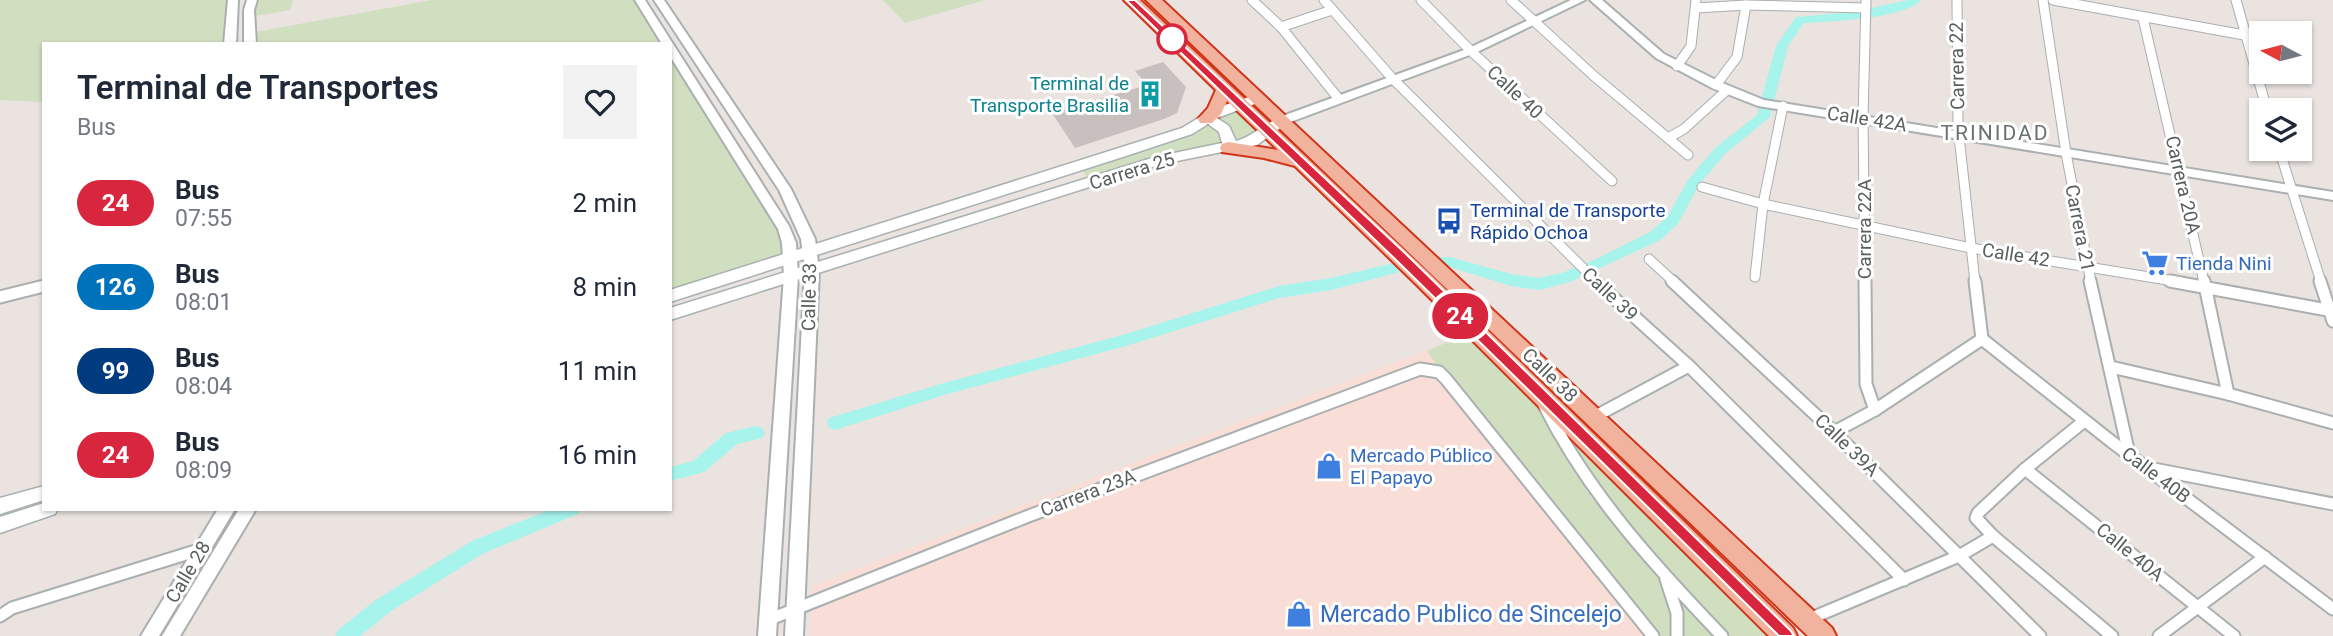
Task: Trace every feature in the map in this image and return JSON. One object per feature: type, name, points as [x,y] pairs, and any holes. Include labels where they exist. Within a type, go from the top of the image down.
[{"type":"highway","name":"Calle 38","points":[[1131,0],[1241,105],[1274,126],[1430,273],[1594,417],[1824,636]]},
{"type":"highway","name":"Calle 38","points":[[1153,0],[1258,98],[1274,126],[1302,163],[1409,253]]},
{"type":"highway","points":[[1206,119],[1216,110],[1224,89]]},
{"type":"highway","points":[[1228,148],[1264,152],[1302,163]]},
{"type":"highway","name":"Calle 38","points":[[1430,273],[1540,396],[1785,636]]},
{"type":"main road","name":"Carrera 25","points":[[672,295],[1150,144],[1187,131],[1218,112],[1258,98]]},
{"type":"main road","points":[[1206,119],[1225,130],[1230,138],[1228,148]]},
{"type":"main road","name":"Carrera 25","points":[[672,313],[1160,160],[1252,142],[1274,126]]},
{"type":"main road","points":[[0,506],[42,494]]},
{"type":"main road","points":[[0,524],[42,511]]},
{"type":"street","points":[[230,42],[233,0]]},
{"type":"street","points":[[250,42],[249,10],[252,0]]},
{"type":"street","name":"Calle 33","points":[[640,0],[667,42]]},
{"type":"street","name":"Calle 33","points":[[659,0],[785,189],[803,223],[812,270],[794,636]]},
{"type":"street","points":[[1252,0],[1282,27],[1338,98]]},
{"type":"street","name":"Calle 39","points":[[1324,0],[1392,78],[1578,265],[1689,366],[1904,580]]},
{"type":"street","name":"Calle 40","points":[[1421,0],[1471,51],[1612,181]]},
{"type":"street","points":[[1510,0],[1688,155]]},
{"type":"street","name":"Carrera 25","points":[[1274,126],[1338,98],[1471,51],[1580,0]]},
{"type":"street","name":"Calle 42A","points":[[1595,0],[1647,48],[1677,66],[1752,100],[2333,196]]},
{"type":"street","name":"Carrera 22","points":[[1957,0],[1955,31],[1958,135],[1982,339]]},
{"type":"street","name":"Carrera 21","points":[[2043,0],[2066,153],[2087,265],[2129,454]]},
{"type":"street","points":[[2053,0],[2244,35]]},
{"type":"street","points":[[2236,0],[2263,98]]},
{"type":"street","points":[[1677,66],[1691,46],[1696,4],[1781,4],[1866,9]]},
{"type":"street","points":[[1668,138],[1684,129],[1721,87],[1733,68],[1740,51],[1746,5]]},
{"type":"street","name":"Carrera 22A","points":[[1866,9],[1863,118],[1866,384],[1875,410]]},
{"type":"street","points":[[1282,27],[1332,10]]},
{"type":"street","name":"Carrera 20A","points":[[2143,18],[2181,173],[2228,394]]},
{"type":"street","points":[[660,30],[678,25]]},
{"type":"street","name":"Calle 33","points":[[672,50],[767,199],[784,229],[791,259],[768,628]]},
{"type":"street","points":[[1755,277],[1778,106]]},
{"type":"street","points":[[2283,161],[2332,314]]},
{"type":"street","name":"Calle 42","points":[[1702,187],[1763,204],[1971,248],[2087,265],[2332,314]]},
{"type":"street","name":"Calle 39A","points":[[1649,259],[1834,432],[2040,636]]},
{"type":"street","points":[[0,297],[42,286]]},
{"type":"street","points":[[1834,432],[1875,410],[1982,339]]},
{"type":"street","name":"Calle 40B","points":[[1982,339],[2082,422],[2129,454],[2333,610]]},
{"type":"street","points":[[1594,417],[1689,366]]},
{"type":"street","points":[[2111,368],[2228,394],[2333,423]]},
{"type":"street","name":"Carrera 23A","points":[[768,628],[796,611],[1038,513],[1410,371],[1430,369],[1439,372],[1446,379],[1653,636]]},
{"type":"street","points":[[1540,396],[1556,432],[1584,474],[1665,577],[1722,636]]},
{"type":"street","points":[[2082,422],[2025,469],[1978,513],[1976,518],[1993,536],[2112,636]]},
{"type":"street","points":[[2146,467],[2333,505]]},
{"type":"street","name":"Calle 40A","points":[[2025,469],[2234,636]]},
{"type":"street","name":"Calle 28","points":[[150,636],[226,511]]},
{"type":"street","name":"Calle 28","points":[[171,636],[247,511]]},
{"type":"street","points":[[1807,620],[1959,556],[1993,536]]},
{"type":"street","points":[[0,616],[12,608],[202,549]]},
{"type":"street","points":[[2159,636],[2265,557]]},
{"type":"street","points":[[1665,577],[1677,613],[1677,636]]},
{"type":"shaded area","name":"Mercado Público El Papayo","points":[[1438,346],[1667,636],[810,636],[811,586]]},
{"type":"green space","points":[[0,0],[233,0],[230,42],[42,42],[42,102],[0,100]]},
{"type":"green space","points":[[253,0],[293,0],[290,10],[249,17]]},
{"type":"green space","points":[[432,0],[639,0],[667,42],[250,42],[250,33]]},
{"type":"green space","points":[[883,0],[985,0],[905,23]]},
{"type":"green space","points":[[672,50],[767,199],[791,259],[672,295]]},
{"type":"green space","points":[[1241,105],[1271,134],[1091,183],[1079,166],[1127,151]]},
{"type":"green space","points":[[1475,330],[1785,636],[1652,636],[1446,379],[1427,351]]},
{"type":"building","name":"Terminal de Transporte Brasilia","points":[[1163,62],[1186,87],[1177,113],[1075,148],[1052,113],[1147,85],[1135,71]]},
{"type":"waterway","points":[[835,423],[944,389],[1126,340],[1279,292],[1331,284],[1419,262],[1450,262],[1511,280],[1539,284],[1565,278],[1655,236],[1673,220],[1693,183],[1720,151],[1763,117],[1782,46],[1800,20],[1853,16],[1910,5],[1915,0]]},
{"type":"waterway","points":[[672,474],[698,467],[732,438],[756,433]]},
{"type":"waterway","points":[[345,636],[384,605],[478,547],[567,511]]},
{"type":"bus line","name":"24","points":[[1131,0],[1401,258],[1785,636]]},
{"type":"place","name":"Terminal de Transporte Brasilia","points":[[1150,94]]},
{"type":"place","name":"Terminal de Transporte Rápido Ochoa","points":[[1449,221]]},
{"type":"place","name":"Tienda Nini","points":[[2155,263]]},
{"type":"place","name":"Mercado Público El Papayo","points":[[1329,466]]},
{"type":"place","name":"Mercado Publico de Sincelejo","points":[[1299,614]]},
{"type":"district","name":"TRINIDAD","points":[[1995,133]]}]
